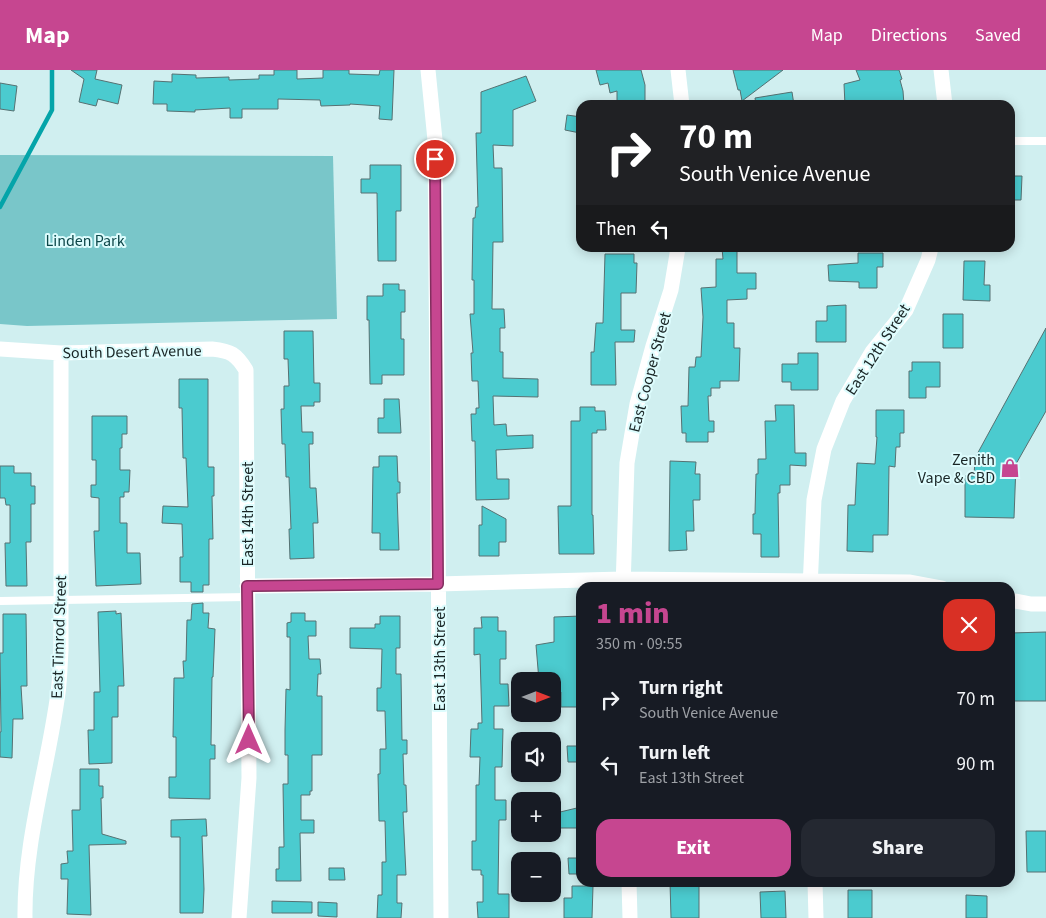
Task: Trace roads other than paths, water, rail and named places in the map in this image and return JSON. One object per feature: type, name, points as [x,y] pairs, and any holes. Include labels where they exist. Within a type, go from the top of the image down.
[{"type":"street","name":"East 13th Street","points":[[428,70],[435,140],[441,918]]},
{"type":"street","points":[[678,70],[681,100]]},
{"type":"street","points":[[941,70],[944,100]]},
{"type":"street","name":"East Cooper Street","points":[[623,582],[627,463],[637,404],[671,290],[677,252]]},
{"type":"street","name":"East 12th Street","points":[[810,582],[814,500],[824,449],[843,401],[872,352],[906,310],[929,254]]},
{"type":"street","name":"South Desert Avenue","points":[[0,349],[61,353],[212,349],[228,351],[240,360],[246,370],[247,380]]},
{"type":"street","name":"East Timrod Street","points":[[25,918],[31,833],[58,692],[61,651],[61,353]]},
{"type":"street","name":"East 14th Street","points":[[239,918],[249,778],[247,380]]},
{"type":"street","points":[[247,591],[438,584],[576,583]]},
{"type":"street","points":[[1015,601],[1046,604]]},
{"type":"street","points":[[629,887],[630,918]]},
{"type":"street","points":[[815,887],[816,918]]},
{"type":"lane","points":[[1015,141],[1046,141]]},
{"type":"lane","points":[[0,601],[247,591]]},
{"type":"waterway","points":[[0,207],[52,110],[52,70]]},
{"type":"place","name":"Zenith Vape & CBD","points":[[1010,468]]},
{"type":"park label","name":"Linden Park","points":[[85,240]]}]
